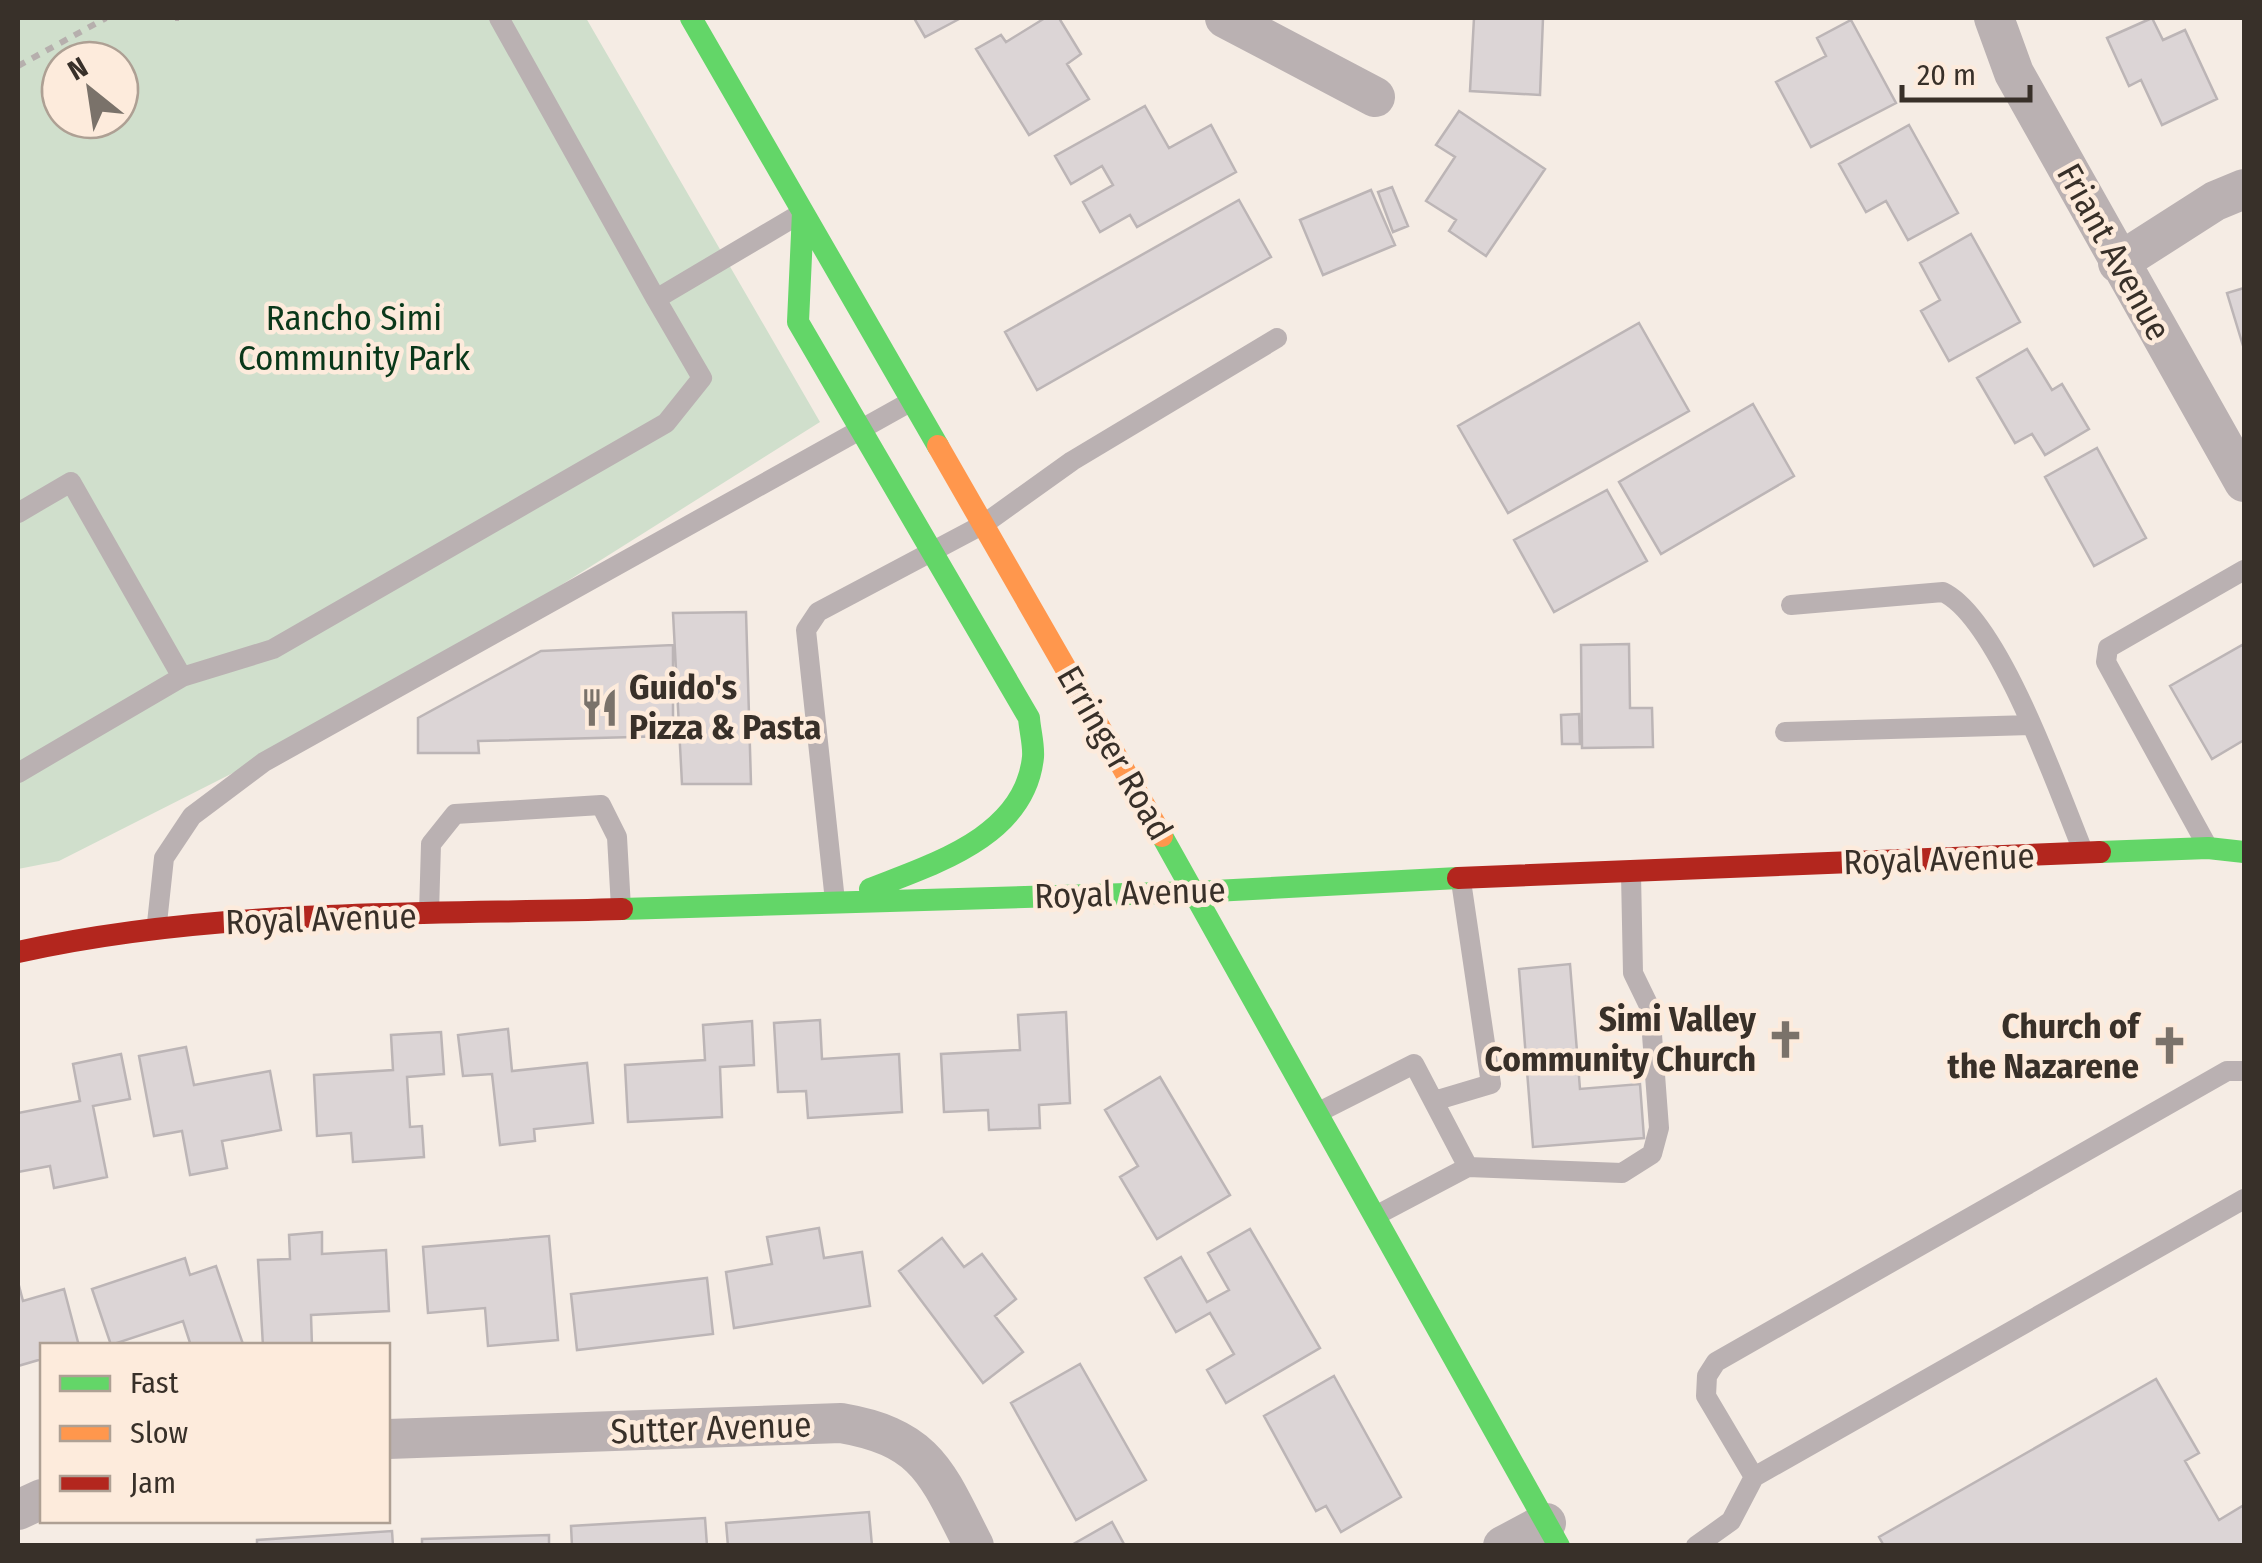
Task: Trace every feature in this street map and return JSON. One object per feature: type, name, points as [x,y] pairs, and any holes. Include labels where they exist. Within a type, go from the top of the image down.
[{"type":"main road","name":"Erringer Road","points":[[691,18],[1194,892],[1553,1534]]},
{"type":"main road","points":[[803,212],[798,322],[1029,718],[1036,743],[1030,782],[1004,823],[955,854],[836,903]]},
{"type":"main road","name":"Royal Avenue","points":[[18,952],[198,922],[1194,892],[2208,848],[2244,852]]},
{"type":"street","points":[[1225,18],[1374,97]]},
{"type":"street","name":"Friant Avenue","points":[[1994,18],[2014,73],[2244,482]]},
{"type":"street","points":[[2118,263],[2215,201],[2244,189]]},
{"type":"street","name":"Sutter Avenue","points":[[390,1439],[842,1423],[878,1430],[910,1446],[936,1472],[974,1546]]},
{"type":"street","points":[[1504,1546],[1553,1534]]},
{"type":"lane","points":[[18,773],[182,677],[273,649],[666,423],[702,378],[499,18]]},
{"type":"lane","points":[[656,299],[803,212]]},
{"type":"lane","points":[[836,903],[806,630],[818,612],[984,524],[1072,461],[1277,338]]},
{"type":"lane","points":[[157,928],[164,858],[192,816],[264,762],[912,401]]},
{"type":"lane","points":[[18,513],[71,482],[182,677]]},
{"type":"lane","points":[[2208,848],[2106,662],[2108,648],[2244,570]]},
{"type":"lane","points":[[1791,604],[1942,592],[1960,601],[2014,684],[2084,853]]},
{"type":"lane","points":[[1785,732],[2031,725]]},
{"type":"lane","points":[[429,916],[431,844],[455,814],[601,804],[617,837],[621,910]]},
{"type":"lane","points":[[1376,1216],[1468,1167],[1622,1172],[1652,1154],[1659,1128],[1658,1111],[1650,1008],[1633,973],[1631,871]]},
{"type":"lane","points":[[1434,1101],[1492,1084],[1461,879]]},
{"type":"lane","points":[[1317,1112],[1414,1064],[1468,1167]]},
{"type":"lane","points":[[1754,1477],[1706,1396],[1707,1376],[1716,1362],[2227,1072],[2244,1071]]},
{"type":"lane","points":[[1696,1546],[1731,1521],[1754,1477],[2244,1199]]},
{"type":"path","points":[[18,66],[106,18]]},
{"type":"green space","name":"Rancho Simi Community Park","points":[[18,18],[586,18],[820,422],[385,696],[59,861],[18,869]]},
{"type":"building","points":[[914,18],[961,18],[925,37]]},
{"type":"building","points":[[1045,18],[1059,18],[1081,54],[1067,64],[1089,99],[1029,135],[976,49],[1001,35],[1006,42]]},
{"type":"building","points":[[1474,18],[1543,18],[1540,95],[1470,91]]},
{"type":"building","points":[[2152,18],[2163,40],[2185,30],[2217,99],[2162,125],[2141,80],[2129,86],[2107,38]]},
{"type":"building","points":[[1851,20],[1896,103],[1811,147],[1776,82],[1826,56],[1817,38]]},
{"type":"building","points":[[1145,106],[1169,148],[1211,125],[1236,172],[1137,227],[1130,215],[1100,232],[1083,202],[1113,185],[1102,166],[1071,184],[1055,156]]},
{"type":"building","points":[[1459,111],[1545,169],[1486,256],[1449,231],[1456,220],[1426,201],[1455,157],[1436,145]]},
{"type":"building","points":[[1909,125],[1958,213],[1908,240],[1886,201],[1866,212],[1839,164]]},
{"type":"building","points":[[1392,187],[1408,226],[1393,232],[1378,192]]},
{"type":"building","points":[[1371,190],[1395,245],[1323,275],[1300,220]]},
{"type":"building","points":[[1239,200],[1271,257],[1037,390],[1005,332]]},
{"type":"building","points":[[1971,234],[2020,322],[1949,361],[1921,311],[1940,300],[1920,263]]},
{"type":"building","points":[[2244,288],[2244,349],[2227,293]]},
{"type":"building","points":[[1639,323],[1689,411],[1508,513],[1458,426]]},
{"type":"building","points":[[2027,349],[2052,390],[2062,384],[2089,429],[2045,455],[2032,434],[2015,443],[1977,378]]},
{"type":"building","points":[[1753,404],[1794,476],[1661,554],[1619,482]]},
{"type":"building","points":[[2097,448],[2146,538],[2094,566],[2045,477]]},
{"type":"building","points":[[1607,490],[1647,561],[1554,612],[1514,540]]},
{"type":"building","points":[[746,612],[751,784],[682,784],[673,613]]},
{"type":"building","points":[[1629,644],[1630,708],[1652,708],[1653,747],[1582,748],[1581,645]]},
{"type":"building","points":[[2244,644],[2244,740],[2212,759],[2170,686]]},
{"type":"building","points":[[673,645],[673,736],[478,741],[479,753],[418,753],[418,718],[541,651]]},
{"type":"building","points":[[1579,714],[1580,744],[1562,744],[1561,715]]},
{"type":"building","points":[[1570,964],[1580,1089],[1640,1084],[1644,1138],[1533,1147],[1519,969]]},
{"type":"building","points":[[1066,1012],[1070,1103],[1039,1105],[1040,1128],[989,1130],[988,1110],[944,1112],[941,1054],[1020,1050],[1018,1015]]},
{"type":"building","points":[[820,1020],[822,1059],[899,1054],[902,1112],[808,1118],[806,1091],[778,1092],[774,1023]]},
{"type":"building","points":[[752,1021],[754,1065],[720,1067],[722,1117],[628,1122],[625,1065],[705,1060],[703,1025]]},
{"type":"building","points":[[508,1029],[512,1071],[587,1063],[593,1123],[534,1129],[535,1141],[500,1145],[492,1074],[463,1076],[458,1035]]},
{"type":"building","points":[[441,1032],[444,1074],[407,1077],[410,1127],[422,1126],[424,1157],[353,1162],[351,1133],[317,1136],[314,1075],[393,1070],[391,1035]]},
{"type":"building","points":[[186,1047],[194,1085],[270,1071],[281,1130],[222,1141],[227,1168],[190,1175],[182,1131],[154,1136],[139,1056]]},
{"type":"building","points":[[121,1054],[130,1099],[93,1106],[107,1177],[54,1188],[50,1166],[18,1172],[18,1113],[80,1101],[73,1064]]},
{"type":"building","points":[[1160,1077],[1230,1195],[1157,1239],[1120,1177],[1138,1166],[1105,1110]]},
{"type":"building","points":[[819,1228],[824,1258],[862,1252],[870,1306],[734,1328],[726,1272],[772,1264],[767,1237]]},
{"type":"building","points":[[1250,1229],[1320,1348],[1226,1403],[1207,1370],[1234,1354],[1210,1313],[1176,1332],[1145,1278],[1181,1257],[1207,1302],[1229,1290],[1208,1253]]},
{"type":"building","points":[[322,1232],[322,1254],[386,1250],[389,1311],[311,1315],[312,1343],[263,1343],[258,1260],[290,1259],[289,1235]]},
{"type":"building","points":[[549,1236],[558,1340],[488,1346],[485,1308],[428,1313],[423,1247]]},
{"type":"building","points":[[942,1238],[964,1267],[982,1254],[1016,1299],[995,1316],[1023,1352],[983,1383],[899,1271]]},
{"type":"building","points":[[185,1258],[190,1275],[216,1266],[243,1343],[190,1343],[183,1321],[110,1343],[92,1289]]},
{"type":"building","points":[[707,1278],[713,1334],[577,1350],[571,1294]]},
{"type":"building","points":[[18,1282],[23,1301],[64,1289],[78,1343],[40,1343],[40,1360],[18,1366]]},
{"type":"building","points":[[1080,1364],[1146,1480],[1076,1520],[1011,1403]]},
{"type":"building","points":[[1334,1376],[1401,1497],[1341,1532],[1326,1506],[1316,1511],[1264,1416]]},
{"type":"building","points":[[2156,1379],[2199,1453],[2185,1461],[2219,1520],[2244,1505],[2244,1546],[1884,1546],[1879,1537]]},
{"type":"building","points":[[869,1512],[872,1546],[728,1546],[726,1523]]},
{"type":"building","points":[[705,1518],[707,1546],[572,1546],[571,1526]]},
{"type":"building","points":[[1112,1522],[1125,1546],[1070,1546]]},
{"type":"building","points":[[392,1531],[393,1546],[257,1546],[257,1540]]},
{"type":"building","points":[[549,1535],[549,1546],[422,1546],[422,1539]]},
{"type":"traffic: fast","points":[[691,18],[938,446]]},
{"type":"traffic: fast","points":[[803,212],[798,322],[1029,718],[1033,748],[1026,785],[1013,808],[995,827],[947,857],[870,889]]},
{"type":"traffic: fast","points":[[1162,836],[1559,1546]]},
{"type":"traffic: fast","points":[[2100,852],[2208,848],[2244,852]]},
{"type":"traffic: fast","points":[[622,909],[1195,892],[1458,878]]},
{"type":"traffic: slow","points":[[938,446],[1162,836]]},
{"type":"traffic: jam","points":[[1458,878],[2100,852]]},
{"type":"traffic: jam","points":[[18,952],[92,938],[243,921],[622,909]]},
{"type":"place","name":"Guido's Pizza & Pasta","points":[[599,707]]},
{"type":"place","name":"Simi Valley Community Church","points":[[1786,1039]]},
{"type":"place","name":"Church of the Nazarene","points":[[2169,1046]]}]
